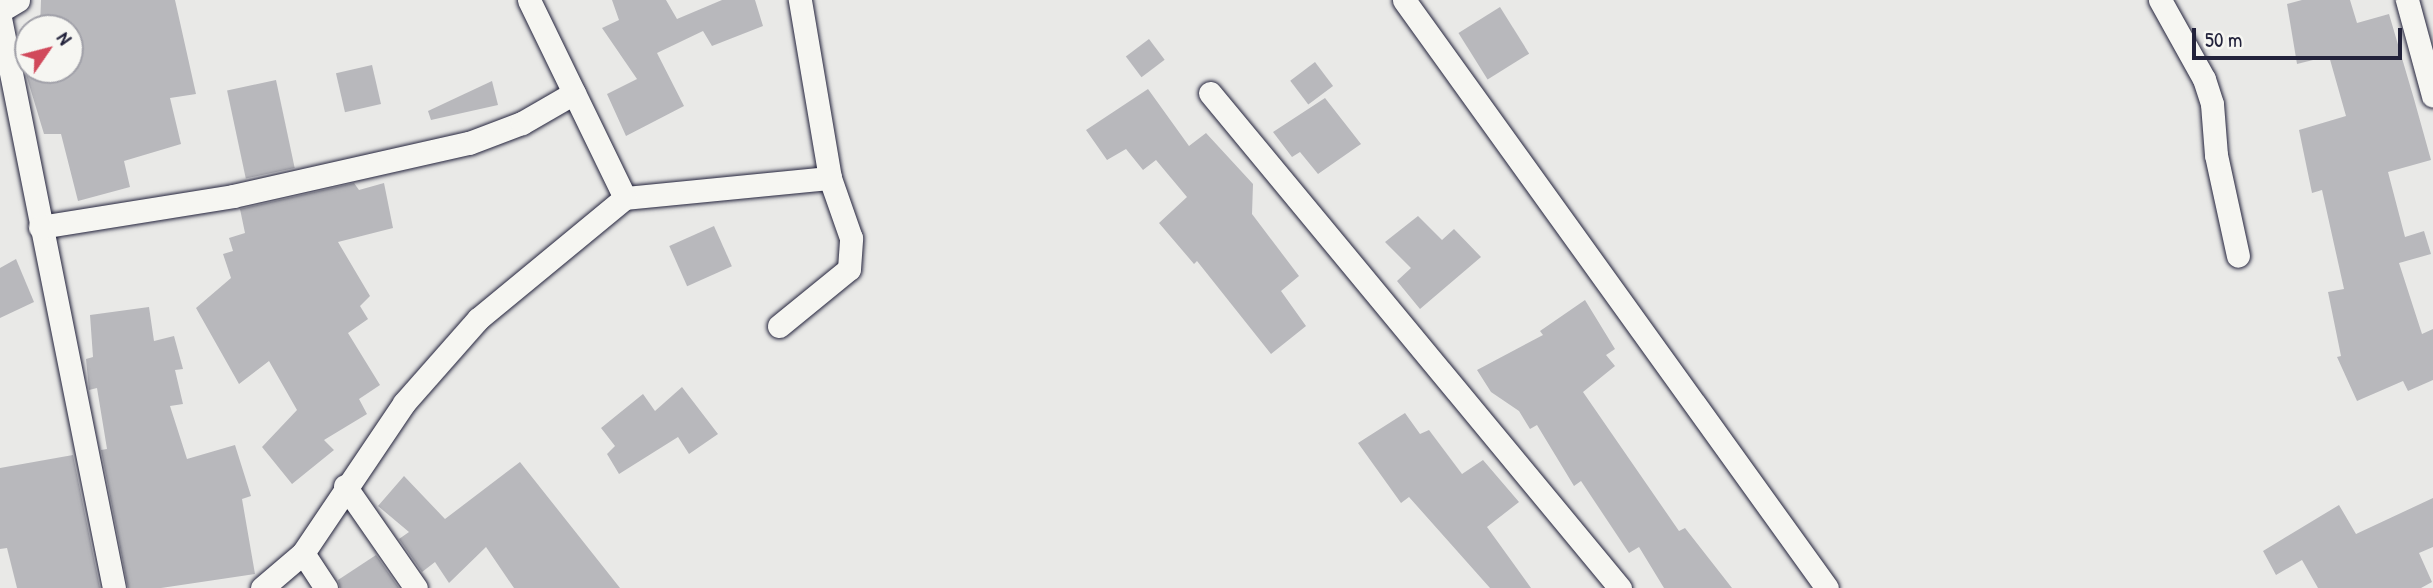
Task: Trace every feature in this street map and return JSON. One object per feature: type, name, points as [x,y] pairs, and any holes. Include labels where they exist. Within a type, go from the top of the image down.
[{"type":"street","points":[[0,11],[18,0]]},
{"type":"street","points":[[529,0],[625,198]]},
{"type":"street","points":[[779,326],[849,268],[851,238],[830,178],[800,0]]},
{"type":"street","points":[[1404,0],[1827,588]]},
{"type":"street","points":[[2160,0],[2204,79],[2212,104],[2216,155],[2238,256]]},
{"type":"street","points":[[2407,0],[2433,96]]},
{"type":"street","points":[[0,18],[114,588]]},
{"type":"street","points":[[40,227],[233,196],[469,143],[522,123],[574,93]]},
{"type":"street","points":[[1210,93],[1620,588]]},
{"type":"street","points":[[262,588],[303,552],[345,486],[404,403],[478,319],[625,198],[830,178]]},
{"type":"street","points":[[345,486],[416,588]]},
{"type":"street","points":[[303,552],[326,588]]},
{"type":"building","points":[[41,0],[175,0],[196,94],[170,98],[181,144],[124,161],[130,187],[78,201],[61,134],[44,134],[29,84],[84,84],[84,14],[40,14]]},
{"type":"building","points":[[612,0],[666,0],[677,19],[722,0],[755,0],[763,26],[712,46],[703,31],[657,53],[684,106],[626,136],[607,94],[637,79],[602,28],[619,20]]},
{"type":"building","points":[[2302,0],[2350,0],[2357,23],[2389,14],[2431,160],[2388,172],[2405,237],[2424,231],[2431,254],[2399,263],[2422,334],[2433,329],[2433,380],[2408,391],[2403,381],[2357,401],[2337,357],[2341,356],[2328,292],[2344,289],[2322,190],[2312,193],[2299,130],[2346,116],[2329,56],[2297,64],[2287,4]]},
{"type":"building","points":[[1500,7],[1529,54],[1488,80],[1458,33]]},
{"type":"building","points":[[1149,39],[1165,60],[1141,77],[1126,56]]},
{"type":"building","points":[[1315,62],[1333,86],[1308,105],[1290,81]]},
{"type":"building","points":[[372,65],[381,104],[345,112],[336,73]]},
{"type":"building","points":[[276,80],[295,168],[246,178],[227,90]]},
{"type":"building","points":[[492,81],[498,105],[431,120],[428,111]]},
{"type":"building","points":[[1148,89],[1189,146],[1206,133],[1253,184],[1252,214],[1299,276],[1281,291],[1306,326],[1271,354],[1197,261],[1194,264],[1159,223],[1187,197],[1156,160],[1143,170],[1126,149],[1107,160],[1086,130]]},
{"type":"building","points":[[1325,98],[1361,144],[1318,174],[1300,152],[1292,157],[1273,132]]},
{"type":"building","points":[[354,183],[359,190],[384,183],[393,228],[338,242],[370,296],[360,306],[368,319],[348,333],[380,385],[359,399],[367,414],[324,440],[334,450],[292,484],[262,447],[297,410],[269,361],[239,384],[196,308],[231,278],[223,254],[233,251],[229,238],[245,233],[240,209]]},
{"type":"building","points":[[1418,216],[1442,240],[1454,229],[1481,257],[1420,309],[1397,281],[1411,268],[1385,242]]},
{"type":"building","points":[[714,226],[732,266],[687,286],[669,246]]},
{"type":"building","points":[[16,259],[34,302],[0,318],[0,268]]},
{"type":"building","points":[[1585,300],[1615,349],[1606,355],[1615,366],[1583,392],[1679,531],[1685,528],[1732,588],[1664,588],[1639,547],[1629,553],[1581,481],[1574,486],[1537,425],[1530,429],[1519,411],[1491,392],[1477,370],[1543,335],[1540,331]]},
{"type":"building","points":[[149,307],[154,341],[174,336],[183,369],[175,370],[183,404],[170,406],[187,459],[235,445],[251,496],[242,499],[255,574],[161,588],[128,588],[101,450],[107,449],[97,388],[89,390],[86,359],[93,357],[90,315]]},
{"type":"building","points":[[682,387],[718,434],[689,454],[678,437],[619,474],[607,454],[615,446],[601,428],[643,394],[655,411]]},
{"type":"building","points":[[1405,413],[1420,434],[1429,430],[1462,474],[1483,460],[1519,502],[1487,527],[1531,588],[1490,588],[1409,497],[1401,503],[1358,443]]},
{"type":"building","points":[[73,455],[100,588],[17,588],[7,548],[0,549],[0,468]]},
{"type":"building","points":[[520,462],[620,588],[514,588],[486,547],[449,583],[435,562],[422,572],[399,539],[409,532],[378,506],[404,476],[445,519]]},
{"type":"building","points":[[2433,498],[2433,547],[2419,553],[2432,582],[2421,588],[2318,588],[2302,560],[2276,575],[2263,551],[2339,505],[2356,534]]},
{"type":"building","points":[[376,555],[399,588],[340,588],[338,580]]}]
